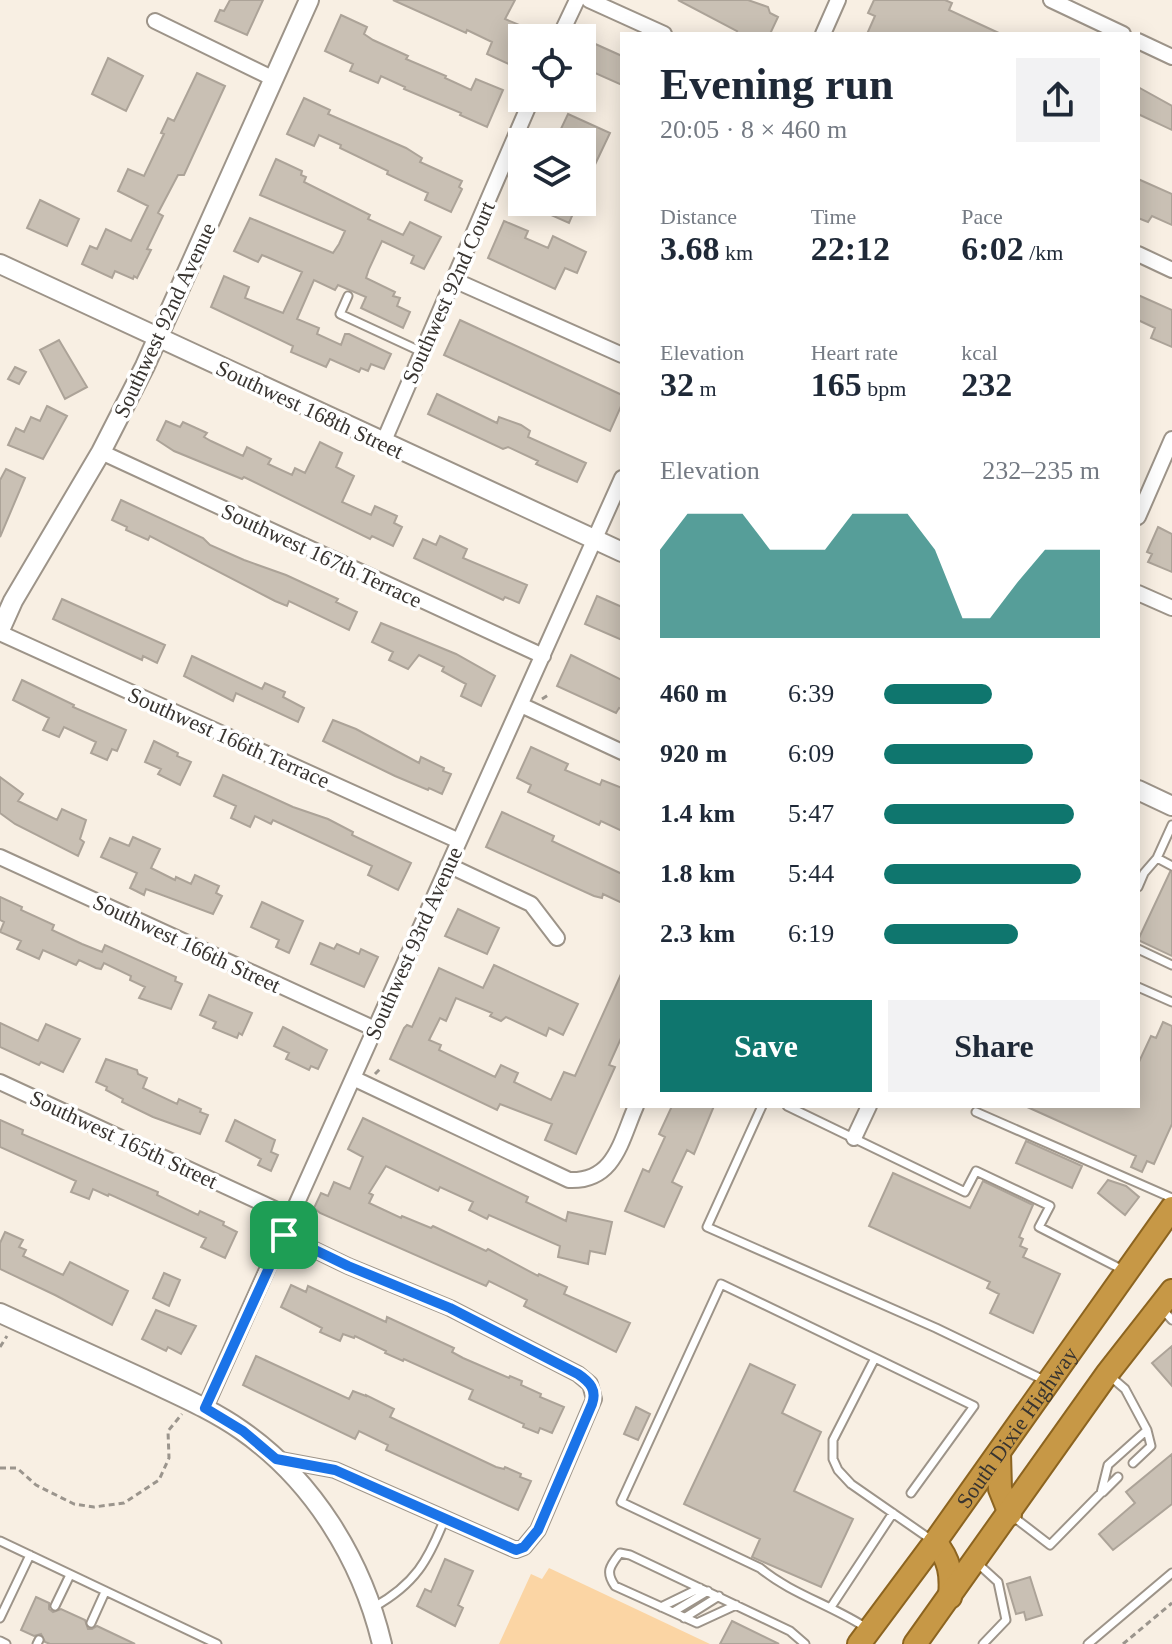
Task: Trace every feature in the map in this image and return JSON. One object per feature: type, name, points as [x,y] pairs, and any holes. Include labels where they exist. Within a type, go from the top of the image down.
[{"type":"highway","name":"South Dixie Highway","points":[[864,1637],[1127,1272],[1169,1220]]},
{"type":"highway","name":"South Dixie Highway","points":[[915,1644],[1107,1374],[1168,1306]]},
{"type":"highway","points":[[999,1453],[1000,1489],[1010,1514]]},
{"type":"highway","points":[[935,1542],[946,1556],[952,1577],[950,1598]]},
{"type":"street","name":"Southwest 92nd Avenue","points":[[0,632],[13,601],[101,452],[158,338],[309,0]]},
{"type":"street","points":[[566,24],[577,0]]},
{"type":"street","points":[[589,0],[660,32]]},
{"type":"street","points":[[824,32],[838,0]]},
{"type":"street","points":[[1051,0],[1119,32]]},
{"type":"street","points":[[155,21],[274,79]]},
{"type":"street","points":[[1140,42],[1172,57]]},
{"type":"street","name":"Southwest 92nd Court","points":[[383,443],[526,112]]},
{"type":"street","points":[[1140,255],[1172,270]]},
{"type":"street","name":"Southwest 168th Street","points":[[0,264],[620,551]]},
{"type":"street","points":[[454,280],[620,354]]},
{"type":"street","points":[[1140,512],[1172,439]]},
{"type":"street","name":"Southwest 167th Terrace","points":[[101,452],[543,656]]},
{"type":"street","name":"Southwest 93rd Avenue","points":[[205,1408],[620,482]]},
{"type":"street","points":[[1140,594],[1172,608]]},
{"type":"street","name":"Southwest 166th Terrace","points":[[0,632],[459,841]]},
{"type":"street","points":[[521,705],[620,751]]},
{"type":"street","points":[[1140,791],[1172,806]]},
{"type":"street","name":"Southwest 166th Street","points":[[0,857],[375,1029]]},
{"type":"street","points":[[448,865],[531,904],[557,938]]},
{"type":"street","points":[[353,1078],[564,1179],[588,1179],[601,1173],[610,1163],[635,1108]]},
{"type":"street","name":"Southwest 165th Street","points":[[0,1082],[292,1217]]},
{"type":"street","points":[[854,1138],[868,1108]]},
{"type":"street","points":[[276,1459],[335,1470],[516,1550],[524,1547],[538,1530],[594,1394],[590,1384],[578,1374],[477,1321],[284,1235]]},
{"type":"street","points":[[0,1313],[205,1408],[243,1431],[276,1459],[305,1489],[341,1541],[373,1607],[382,1644]]},
{"type":"lane","points":[[348,296],[340,314],[422,352]]},
{"type":"lane","points":[[1140,882],[1157,858],[1172,825]]},
{"type":"lane","points":[[1157,858],[1172,866]]},
{"type":"lane","points":[[1140,950],[1172,965]]},
{"type":"lane","points":[[1140,988],[1172,1002]]},
{"type":"lane","points":[[761,1108],[707,1227],[936,1328],[1049,1383]]},
{"type":"lane","points":[[791,1108],[965,1192],[976,1171],[1050,1206],[1039,1227],[1127,1272]]},
{"type":"lane","points":[[976,1112],[1172,1198]]},
{"type":"lane","points":[[864,1637],[831,1607],[771,1578],[760,1568],[621,1502],[721,1284],[974,1406],[911,1493]]},
{"type":"lane","points":[[875,1358],[833,1440],[833,1459],[851,1484],[935,1542]]},
{"type":"lane","points":[[1107,1374],[1125,1389],[1147,1430],[1151,1446],[1133,1463]]},
{"type":"lane","points":[[1101,1493],[1108,1465],[1147,1430]]},
{"type":"lane","points":[[1010,1514],[1050,1545],[1118,1477]]},
{"type":"lane","points":[[831,1607],[893,1513]]},
{"type":"lane","points":[[373,1607],[400,1593],[433,1548],[445,1518]]},
{"type":"lane","points":[[0,1541],[217,1644]]},
{"type":"lane","points":[[736,1605],[697,1623],[615,1586],[609,1577],[609,1568],[620,1553],[630,1555],[719,1596],[790,1631],[805,1644]]},
{"type":"lane","points":[[0,1618],[30,1555]]},
{"type":"lane","points":[[975,1562],[998,1582],[1006,1620],[983,1644]]},
{"type":"lane","points":[[1088,1644],[1172,1573]]},
{"type":"lane","points":[[55,1606],[70,1575]]},
{"type":"lane","points":[[661,1607],[704,1590]]},
{"type":"lane","points":[[673,1612],[704,1590]]},
{"type":"lane","points":[[91,1623],[105,1592]]},
{"type":"lane","points":[[684,1618],[719,1596]]},
{"type":"lane","points":[[0,1641],[6,1644]]},
{"type":"path","points":[[542,699],[550,694]]},
{"type":"path","points":[[375,1074],[381,1068]]},
{"type":"path","points":[[305,1230],[312,1223]]},
{"type":"path","points":[[290,1259],[292,1268]]},
{"type":"path","points":[[0,1347],[9,1332]]},
{"type":"path","points":[[0,1468],[17,1468],[36,1485],[74,1504],[94,1507],[124,1503],[159,1480],[169,1458],[168,1431],[183,1414]]},
{"type":"path","points":[[1123,1644],[1172,1603]]},
{"type":"shaded area","points":[[549,1568],[710,1644],[499,1644],[531,1574],[542,1579]]},
{"type":"building","points":[[230,0],[263,0],[247,35],[215,21]]},
{"type":"building","points":[[393,0],[515,0],[505,19],[517,24],[508,24],[508,64],[487,54],[492,42],[467,30],[466,33]]},
{"type":"building","points":[[678,0],[748,0],[768,7],[770,13],[778,17],[771,32],[737,31]]},
{"type":"building","points":[[874,0],[945,0],[952,3],[949,10],[997,32],[868,32],[875,16],[868,13]]},
{"type":"building","points":[[341,15],[367,27],[364,34],[373,40],[445,78],[471,90],[476,79],[503,90],[487,127],[381,76],[378,83],[350,71],[353,64],[325,51]]},
{"type":"building","points":[[596,44],[620,55],[620,84],[596,73]]},
{"type":"building","points":[[108,58],[143,76],[126,111],[92,94]]},
{"type":"building","points":[[197,73],[225,86],[184,175],[178,175],[158,213],[163,216],[137,278],[115,271],[112,278],[82,264],[90,246],[97,249],[106,229],[131,241],[148,206],[118,191],[128,169],[144,176],[164,134],[161,133],[168,118],[174,121]]},
{"type":"building","points":[[1140,88],[1172,106],[1172,130],[1140,115]]},
{"type":"building","points":[[304,98],[330,110],[328,114],[406,148],[422,158],[420,162],[462,181],[459,187],[462,189],[451,212],[425,200],[428,193],[387,174],[388,171],[340,148],[341,145],[319,135],[314,146],[287,134]]},
{"type":"building","points":[[568,114],[610,133],[596,162],[596,128],[561,128]]},
{"type":"building","points":[[276,159],[302,171],[301,175],[306,177],[304,182],[370,215],[368,219],[403,235],[410,222],[441,237],[424,269],[411,263],[414,256],[382,241],[369,269],[366,278],[395,292],[393,296],[400,298],[397,306],[410,312],[403,328],[361,308],[366,297],[338,285],[335,290],[314,280],[297,319],[319,328],[317,334],[341,345],[345,334],[349,334],[391,354],[384,369],[371,364],[368,371],[361,368],[359,372],[330,359],[326,367],[291,352],[293,346],[211,307],[224,276],[249,287],[245,298],[283,313],[302,272],[262,255],[258,262],[234,251],[250,218],[333,253],[345,231],[260,195]]},
{"type":"building","points":[[1140,180],[1172,194],[1172,225],[1152,216],[1148,222],[1140,219]]},
{"type":"building","points":[[40,200],[79,219],[67,246],[27,228]]},
{"type":"building","points":[[553,216],[572,216],[569,223]]},
{"type":"building","points":[[504,221],[528,231],[525,238],[548,248],[553,236],[586,252],[577,273],[565,268],[555,289],[488,258]]},
{"type":"building","points":[[1140,296],[1172,310],[1172,347],[1151,338],[1155,328],[1140,321]]},
{"type":"building","points":[[460,320],[620,394],[620,408],[610,431],[444,355]]},
{"type":"building","points":[[59,340],[87,387],[65,399],[40,350]]},
{"type":"building","points":[[15,367],[26,372],[19,384],[8,379]]},
{"type":"building","points":[[437,394],[497,423],[499,417],[521,425],[530,431],[528,437],[586,463],[577,482],[536,464],[538,461],[508,447],[503,449],[428,414]]},
{"type":"building","points":[[47,406],[67,416],[43,459],[8,445],[16,428],[24,432],[31,417],[40,421]]},
{"type":"building","points":[[166,421],[180,427],[183,422],[207,433],[204,437],[211,441],[243,456],[247,447],[271,459],[268,464],[292,475],[295,468],[305,473],[320,442],[342,453],[336,467],[354,476],[342,502],[371,515],[375,506],[397,516],[394,523],[402,527],[393,546],[372,536],[370,539],[244,477],[242,479],[174,451],[157,440]]},
{"type":"building","points":[[6,469],[25,478],[0,537],[0,480]]},
{"type":"building","points":[[121,500],[203,538],[210,545],[338,599],[336,602],[357,612],[349,630],[289,601],[287,606],[275,601],[150,536],[148,540],[126,530],[127,527],[112,520]]},
{"type":"building","points":[[1158,527],[1172,534],[1172,572],[1148,562],[1152,554],[1147,552]]},
{"type":"building","points":[[440,536],[467,549],[463,558],[527,585],[519,603],[505,597],[503,600],[414,558],[423,539],[436,545]]},
{"type":"building","points":[[597,596],[620,606],[620,639],[585,624]]},
{"type":"building","points":[[62,599],[165,645],[157,663],[143,656],[142,660],[53,619]]},
{"type":"building","points":[[381,623],[456,654],[495,676],[481,706],[461,696],[466,684],[442,671],[444,667],[419,655],[408,669],[389,660],[393,652],[372,642]]},
{"type":"building","points":[[571,655],[620,679],[620,708],[616,713],[557,686]]},
{"type":"building","points":[[192,656],[262,689],[265,683],[285,692],[283,697],[304,708],[298,722],[236,693],[233,701],[184,676]]},
{"type":"building","points":[[22,680],[126,730],[117,751],[112,749],[107,760],[91,753],[96,742],[64,727],[59,737],[43,730],[49,718],[13,700]]},
{"type":"building","points":[[333,720],[419,763],[421,757],[444,768],[443,771],[451,774],[442,794],[395,776],[323,741]]},
{"type":"building","points":[[154,741],[191,762],[180,785],[158,774],[161,769],[145,762]]},
{"type":"building","points":[[531,747],[568,764],[565,770],[600,785],[602,780],[620,787],[620,830],[601,821],[599,825],[528,792],[531,785],[517,778]]},
{"type":"building","points":[[223,775],[293,807],[328,819],[353,832],[352,835],[411,863],[398,890],[368,875],[372,866],[273,820],[271,824],[255,816],[250,827],[231,818],[236,806],[214,796]]},
{"type":"building","points":[[0,777],[23,794],[18,801],[57,820],[62,809],[86,820],[80,839],[84,842],[78,856],[0,813]]},
{"type":"building","points":[[502,812],[554,836],[552,841],[620,873],[620,902],[603,894],[602,898],[594,896],[486,847]]},
{"type":"building","points":[[133,837],[160,849],[151,868],[175,880],[176,877],[191,884],[195,875],[219,886],[216,893],[222,896],[213,914],[146,889],[144,895],[130,888],[137,873],[101,857],[110,838],[129,846]]},
{"type":"building","points":[[1172,872],[1172,956],[1140,941]]},
{"type":"building","points":[[0,897],[54,925],[52,930],[82,944],[102,952],[105,945],[176,977],[175,981],[182,984],[171,1009],[139,998],[145,987],[130,980],[131,976],[104,963],[101,969],[79,960],[76,965],[43,950],[39,959],[17,949],[21,941],[0,932],[4,922],[0,920]]},
{"type":"building","points":[[262,902],[303,921],[289,953],[276,947],[279,940],[251,927]]},
{"type":"building","points":[[458,909],[499,928],[487,954],[445,936]]},
{"type":"building","points":[[320,943],[334,949],[337,944],[359,954],[361,949],[378,957],[364,987],[311,964]]},
{"type":"building","points":[[494,965],[578,1004],[563,1035],[549,1028],[546,1036],[506,1017],[501,1021],[490,1016],[492,1013],[456,998],[446,1021],[440,1018],[429,1040],[441,1045],[439,1050],[495,1077],[501,1065],[518,1073],[514,1082],[551,1100],[564,1072],[575,1076],[620,976],[620,1040],[609,1065],[615,1067],[576,1154],[545,1140],[552,1124],[500,1104],[497,1110],[390,1059],[404,1028],[407,1025],[412,1027],[439,968],[483,988]]},
{"type":"building","points":[[209,995],[252,1013],[242,1035],[239,1033],[237,1038],[213,1028],[216,1022],[200,1015]]},
{"type":"building","points":[[1163,1022],[1172,1026],[1172,1124],[1154,1164],[1147,1161],[1142,1172],[1131,1167],[1136,1156],[1029,1108],[1140,1108],[1140,1060],[1151,1036],[1156,1038]]},
{"type":"building","points":[[0,1023],[38,1041],[46,1024],[80,1039],[63,1072],[0,1047]]},
{"type":"building","points":[[283,1027],[327,1050],[318,1069],[311,1066],[309,1070],[286,1059],[289,1053],[274,1046]]},
{"type":"building","points":[[106,1059],[137,1070],[138,1074],[147,1078],[143,1088],[177,1104],[179,1099],[201,1109],[200,1112],[208,1115],[200,1134],[153,1117],[122,1102],[123,1099],[106,1090],[107,1087],[96,1082]]},
{"type":"building","points":[[671,1108],[713,1108],[694,1154],[687,1150],[672,1182],[682,1187],[664,1227],[625,1211],[643,1169],[649,1172],[665,1137],[659,1134]]},
{"type":"building","points":[[363,1118],[528,1197],[526,1202],[566,1221],[568,1212],[612,1222],[605,1254],[590,1251],[588,1264],[558,1257],[560,1246],[489,1215],[487,1219],[469,1210],[473,1202],[440,1187],[438,1191],[386,1166],[369,1193],[373,1195],[369,1203],[401,1218],[431,1228],[433,1226],[486,1251],[488,1249],[538,1276],[567,1287],[564,1294],[630,1323],[616,1352],[524,1306],[527,1300],[489,1281],[486,1286],[314,1208],[321,1193],[328,1196],[334,1182],[350,1189],[363,1157],[348,1149]]},
{"type":"building","points":[[0,1120],[23,1130],[22,1134],[158,1192],[157,1195],[198,1215],[200,1211],[224,1222],[223,1225],[237,1232],[225,1258],[201,1247],[206,1238],[109,1194],[93,1189],[89,1199],[71,1192],[76,1181],[0,1147]]},
{"type":"building","points":[[235,1120],[275,1140],[271,1152],[278,1155],[271,1171],[258,1165],[261,1159],[226,1141]]},
{"type":"building","points":[[1026,1141],[1082,1166],[1072,1188],[1016,1163]]},
{"type":"building","points":[[893,1173],[970,1208],[983,1181],[1033,1205],[1019,1237],[1023,1239],[1020,1246],[1027,1249],[1023,1257],[1060,1274],[1033,1333],[990,1313],[999,1294],[987,1288],[990,1282],[869,1226]]},
{"type":"building","points":[[1108,1180],[1126,1186],[1139,1197],[1125,1215],[1098,1193]]},
{"type":"building","points":[[5,1232],[23,1240],[19,1247],[26,1250],[23,1256],[63,1275],[70,1262],[128,1291],[112,1325],[0,1269],[0,1243]]},
{"type":"building","points":[[164,1273],[180,1280],[169,1306],[153,1298]]},
{"type":"building","points":[[291,1285],[306,1292],[308,1286],[386,1322],[387,1317],[454,1348],[452,1352],[463,1358],[522,1381],[521,1385],[541,1394],[540,1397],[564,1407],[552,1433],[540,1428],[538,1433],[523,1427],[524,1424],[469,1399],[473,1390],[385,1353],[355,1336],[343,1334],[340,1341],[320,1332],[322,1328],[281,1307]]},
{"type":"building","points":[[156,1310],[196,1326],[181,1354],[168,1347],[166,1351],[142,1339]]},
{"type":"building","points":[[1172,1346],[1172,1386],[1152,1363]]},
{"type":"building","points":[[256,1356],[349,1399],[353,1391],[366,1395],[394,1409],[390,1417],[496,1467],[505,1467],[521,1474],[520,1477],[531,1481],[518,1510],[386,1450],[388,1445],[359,1431],[355,1439],[243,1385]]},
{"type":"building","points":[[750,1364],[795,1385],[782,1413],[821,1432],[794,1491],[853,1519],[821,1587],[752,1557],[760,1539],[684,1504]]},
{"type":"building","points":[[636,1407],[650,1414],[638,1440],[624,1434]]},
{"type":"building","points":[[1172,1454],[1172,1504],[1113,1550],[1099,1534],[1135,1503],[1126,1492]]},
{"type":"building","points":[[445,1559],[473,1571],[458,1605],[463,1608],[455,1626],[417,1606],[425,1589],[431,1592]]},
{"type":"building","points":[[1030,1577],[1042,1615],[1026,1620],[1024,1612],[1016,1614],[1007,1584]]},
{"type":"building","points":[[36,1597],[49,1603],[49,1609],[53,1612],[61,1609],[85,1620],[88,1629],[97,1626],[135,1644],[45,1642],[41,1634],[34,1636],[21,1630]]},
{"type":"building","points":[[732,1621],[779,1644],[720,1644]]},
{"type":"route","points":[[284,1235],[477,1321],[578,1374],[590,1384],[594,1394],[592,1404],[538,1530],[524,1547],[516,1550],[335,1470],[276,1459],[243,1431],[205,1408],[284,1235]]}]
